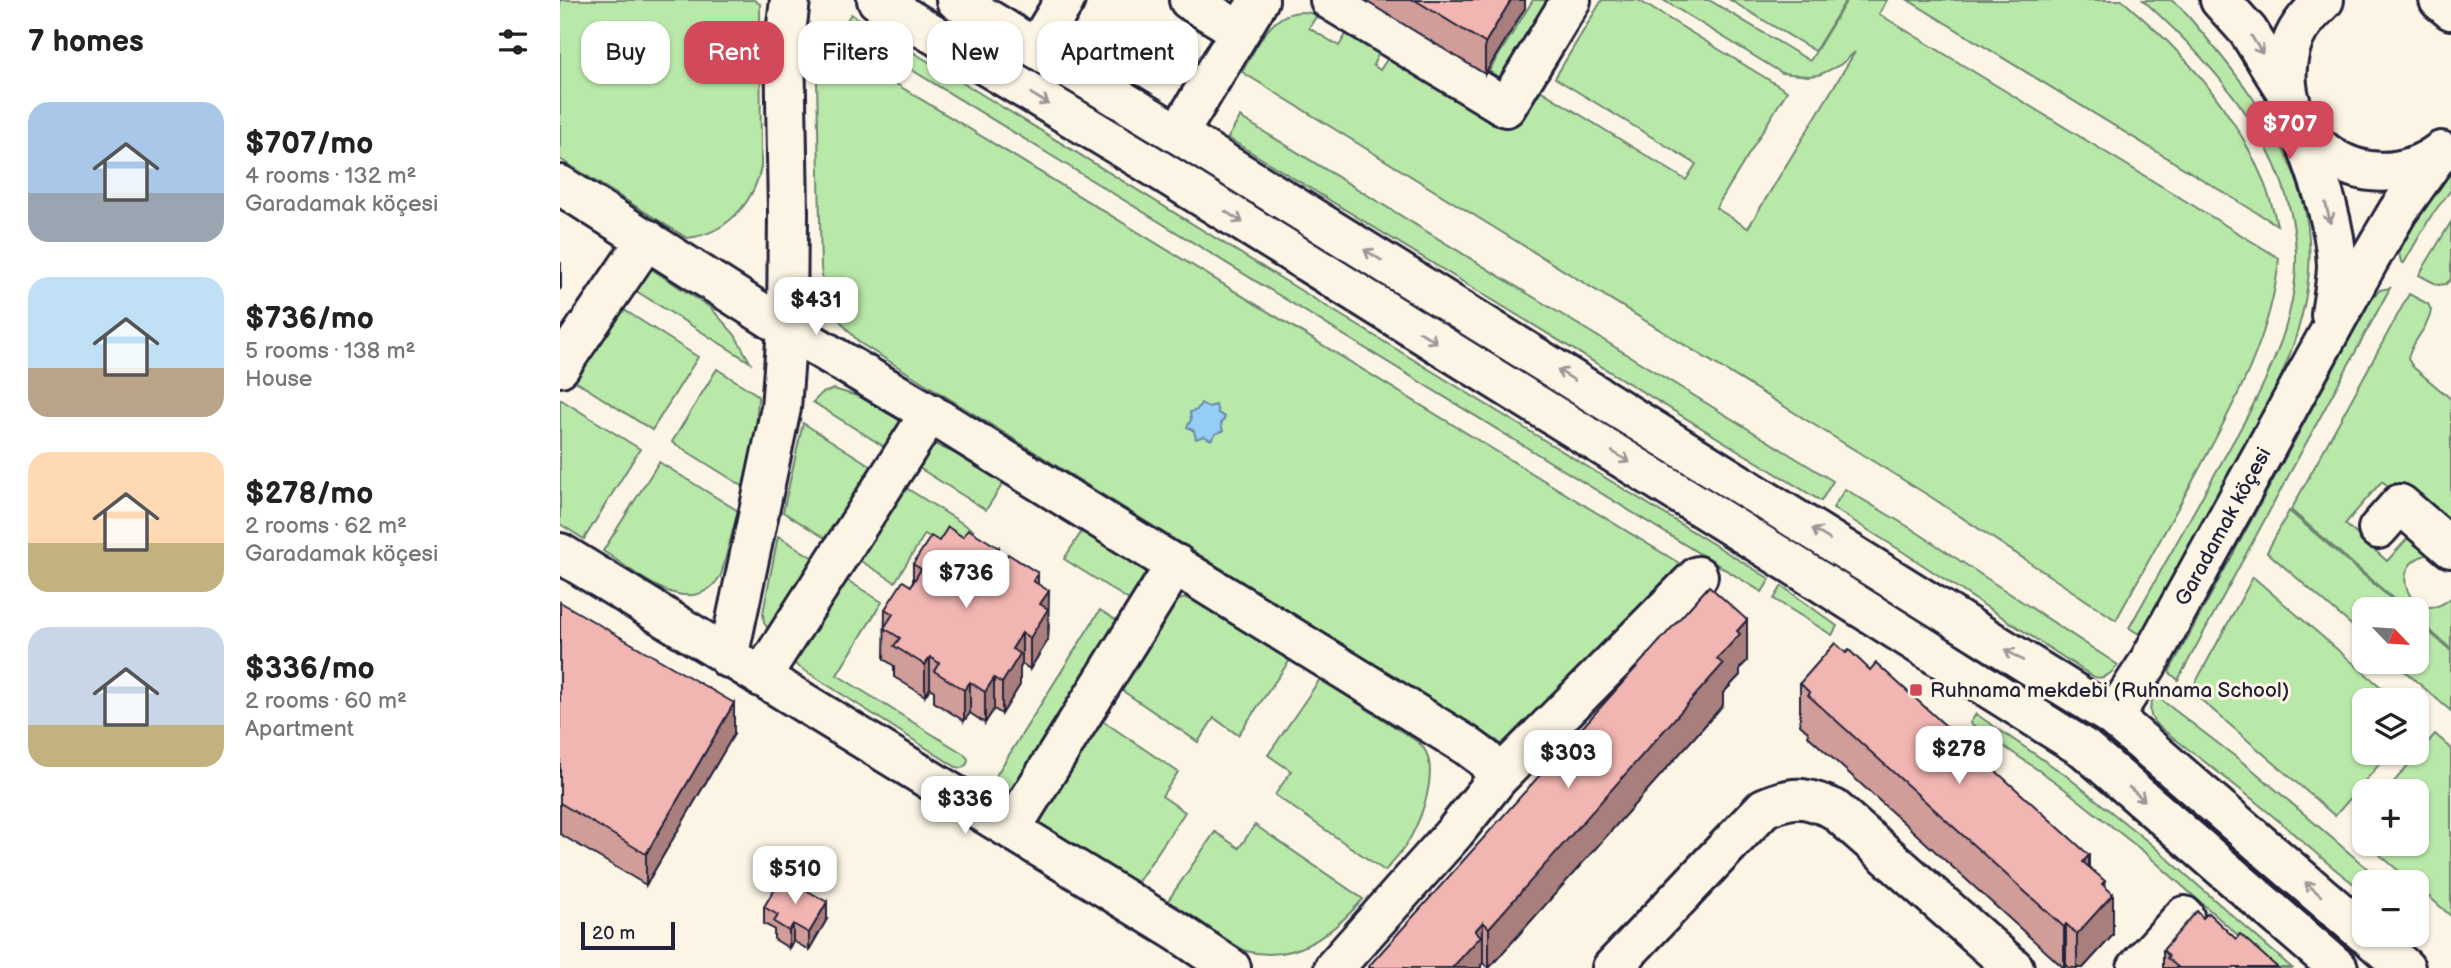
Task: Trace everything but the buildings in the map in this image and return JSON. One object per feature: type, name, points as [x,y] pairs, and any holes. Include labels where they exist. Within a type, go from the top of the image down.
[{"type":"main road","points":[[729,658],[781,408],[787,328],[789,213],[785,41],[790,0]]},
{"type":"main road","points":[[877,0],[1156,168],[2085,749],[2338,968]]},
{"type":"main road","points":[[956,0],[1178,134],[2113,717],[2352,923]]},
{"type":"main road","points":[[1036,48],[1066,0]]},
{"type":"main road","points":[[1178,134],[1249,15],[1189,0]]},
{"type":"main road","points":[[1330,0],[1506,107],[1571,0]]},
{"type":"main road","points":[[2220,0],[2248,31],[2316,146],[2337,161],[2362,170],[2389,172],[2415,166],[2445,148]]},
{"type":"main road","points":[[2293,110],[2286,68],[2293,41],[2306,18],[2324,0]]},
{"type":"main road","points":[[2439,0],[2451,10]]},
{"type":"main road","name":"Garadamak köçesi","points":[[2293,110],[2322,188],[2331,225],[2337,266],[2329,334]]},
{"type":"main road","name":"Garadamak köçesi","points":[[2113,717],[2147,665],[2398,211],[2445,148]]},
{"type":"main road","points":[[560,186],[1466,745],[1485,760],[1498,778]]},
{"type":"main road","points":[[560,367],[647,239]]},
{"type":"main road","points":[[761,677],[930,413]]},
{"type":"main road","points":[[2378,529],[2400,504],[2450,556]]},
{"type":"main road","points":[[560,553],[1178,932],[1231,968]]},
{"type":"main road","points":[[1011,829],[1176,564]]},
{"type":"main road","points":[[1334,968],[1455,832],[1498,778],[1698,576]]},
{"type":"main road","points":[[1612,968],[1764,808],[1785,799],[1811,799],[1834,809],[2014,968]]},
{"type":"main road","points":[[2137,968],[2184,916]]},
{"type":"main road","points":[[2380,947],[2405,968]]},
{"type":"green space","points":[[560,0],[754,0],[760,4],[760,21],[684,21],[684,84],[760,84],[761,167],[752,193],[736,215],[725,224],[687,238],[560,159]]},
{"type":"green space","points":[[1533,0],[1554,0],[1505,81],[1489,71]]},
{"type":"green space","points":[[1602,0],[1638,0],[1787,91],[1716,208],[1748,228],[1855,52],[1840,65],[1819,75],[1782,73],[1663,0],[1709,0],[1810,61],[1847,0],[1887,0],[1879,14],[2279,258],[2268,318],[2247,375],[2220,431],[2116,620],[1931,497],[1242,72],[1262,37],[1280,19],[1303,12],[1317,15],[1309,28],[1339,46],[1347,33],[1379,53],[1373,65],[1380,70],[1388,58],[1486,116],[1535,87],[1686,180],[1696,164],[1555,78]]},
{"type":"green space","points":[[1730,0],[1846,0],[1815,51]]},
{"type":"green space","points":[[1908,0],[2122,0],[2187,62],[2221,104],[2236,126],[2261,175],[2277,225]]},
{"type":"green space","points":[[2143,0],[2171,0],[2181,8],[2235,73],[2268,121],[2282,146],[2302,198],[2309,238],[2309,277],[2302,315],[2275,391],[2141,635],[2129,628],[2267,376],[2289,315],[2295,284],[2296,252],[2291,215],[2281,179],[2245,112],[2197,52]]},
{"type":"green space","points":[[851,14],[862,21],[846,21]]},
{"type":"green space","points":[[913,52],[927,61],[927,79],[913,71]]},
{"type":"green space","points":[[817,84],[896,84],[1682,565],[1509,746],[1502,744],[860,343],[832,309],[825,292],[821,268]]},
{"type":"green space","points":[[935,84],[965,84],[1770,579],[1762,592]]},
{"type":"green space","points":[[1240,117],[1833,481],[1821,501],[1228,138]]},
{"type":"green space","points":[[2451,172],[2451,190],[2431,216],[2404,263],[2401,262],[2399,253],[2422,209]]},
{"type":"green space","points":[[2451,222],[2451,279],[2446,284],[2438,285],[2419,275]]},
{"type":"green space","points":[[642,263],[711,308],[735,335],[750,362],[628,286]]},
{"type":"green space","points":[[2390,288],[2178,680],[2169,672],[2372,298],[2380,290]]},
{"type":"green space","points":[[2409,294],[2428,304],[2430,317],[2408,359],[2413,367],[2451,399],[2451,541],[2382,481],[2345,524],[2387,561],[2418,527],[2431,554],[2416,560],[2408,569],[2405,580],[2412,597],[2391,597],[2291,510]]},
{"type":"green space","points":[[615,304],[698,357],[652,430],[569,377]]},
{"type":"green space","points":[[717,369],[758,397],[756,431],[744,487],[672,442]]},
{"type":"green space","points":[[834,389],[860,397],[904,423],[891,451],[813,402],[822,393]]},
{"type":"green space","points":[[560,399],[640,449],[584,539],[560,524]]},
{"type":"green space","points":[[803,423],[879,471],[833,543],[783,512]]},
{"type":"green space","points":[[932,443],[961,456],[1004,482],[986,510],[913,464]]},
{"type":"green space","points":[[659,462],[738,511],[721,575],[709,589],[695,595],[663,589],[603,551]]},
{"type":"green space","points":[[900,484],[973,530],[958,554],[925,534],[895,582],[854,557]]},
{"type":"green space","points":[[1845,489],[1912,529],[2118,665],[2106,676],[2092,676],[1833,508]]},
{"type":"green space","points":[[2289,511],[2389,597],[2352,597],[2352,626],[2267,552]]},
{"type":"green space","points":[[1082,531],[1155,577],[1137,605],[1064,559]]},
{"type":"green space","points":[[778,536],[821,563],[769,630],[764,623],[763,613]]},
{"type":"green space","points":[[842,577],[882,602],[837,675],[964,754],[968,759],[962,768],[956,767],[793,663],[792,657]]},
{"type":"green space","points":[[2253,577],[2352,662],[2352,674],[2366,674],[2382,688],[2352,688],[2352,765],[2379,765],[2367,779],[2352,779],[2352,796],[2335,816],[2191,691]]},
{"type":"green space","points":[[1782,586],[1837,626],[1832,635],[1774,599]]},
{"type":"green space","points":[[1185,598],[1200,602],[1290,660],[1238,735],[1214,718],[1198,742],[1117,687],[1173,602]]},
{"type":"green space","points":[[2451,598],[2451,649],[2429,630],[2429,606],[2437,606]]},
{"type":"green space","points":[[1100,610],[1124,625],[1016,794],[1002,793],[997,788],[997,774]]},
{"type":"green space","points":[[2429,632],[2451,651],[2451,711],[2429,692],[2429,688],[2424,688],[2408,674],[2429,674]]},
{"type":"green space","points":[[1320,679],[1418,742],[1426,752],[1430,778],[1423,808],[1406,845],[1385,871],[1275,795],[1291,771],[1268,755]]},
{"type":"green space","points":[[2155,695],[2254,771],[2369,870],[2352,870],[2351,882],[2157,725],[2150,710]]},
{"type":"green space","points":[[1976,714],[2064,774],[2151,844],[2292,968],[2275,968],[2144,852],[2057,783],[1970,723]]},
{"type":"green space","points":[[1097,717],[1178,772],[1162,796],[1185,812],[1135,886],[1043,826],[1038,817]]},
{"type":"green space","points":[[2435,734],[2451,748],[2451,916],[2429,897],[2429,870],[2398,870],[2381,856],[2429,856],[2429,779],[2396,779],[2408,765],[2429,765],[2429,741]]},
{"type":"green space","points":[[1255,825],[1363,899],[1339,924],[1311,943],[1281,953],[1264,954],[1246,951],[1165,905],[1215,832],[1239,848]]},
{"type":"water","points":[[1201,403],[1208,407],[1216,405],[1218,413],[1225,417],[1221,424],[1223,431],[1215,434],[1211,440],[1204,436],[1196,439],[1194,431],[1187,427],[1191,420],[1190,412],[1197,410]]},
{"type":"place","name":"Ruhnama mekdebi (Ruhnama School)","points":[[1916,690]]}]
